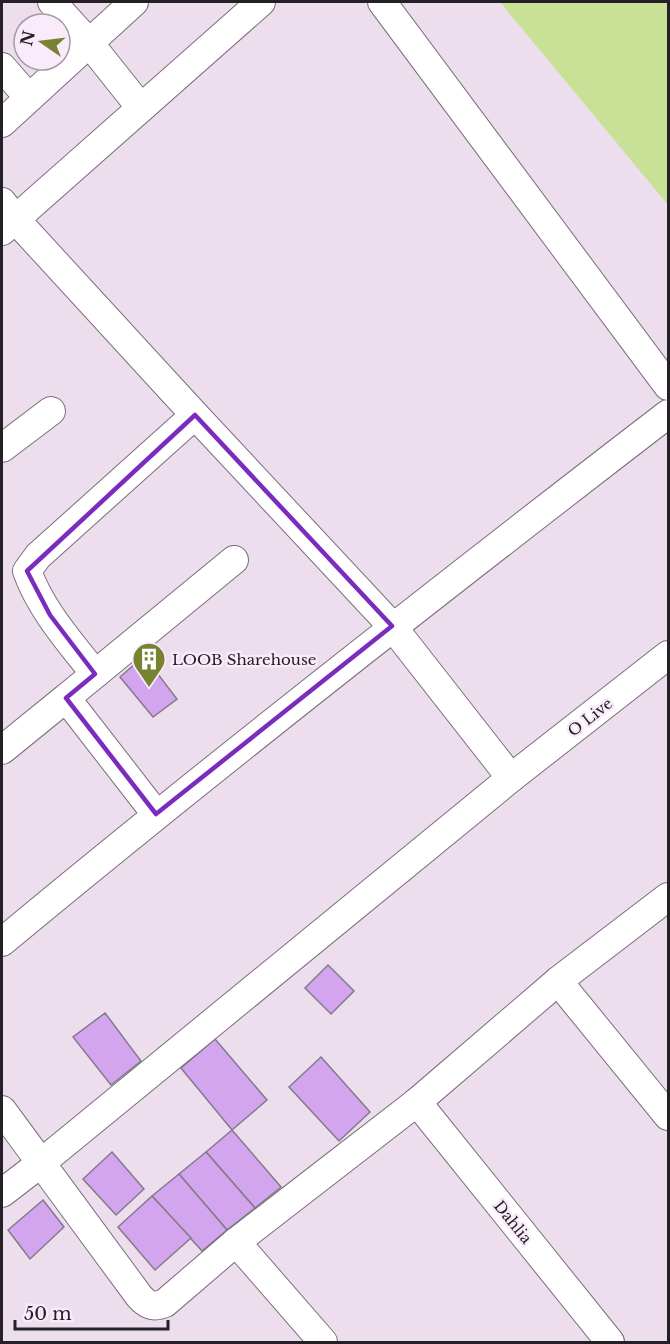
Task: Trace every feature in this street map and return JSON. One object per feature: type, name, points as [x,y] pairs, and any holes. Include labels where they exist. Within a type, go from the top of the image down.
[{"type":"street","points":[[52,2],[90,44],[141,108]]},
{"type":"street","points":[[2,123],[134,2]]},
{"type":"street","points":[[261,2],[141,108],[6,218],[195,415],[392,626],[511,778]]},
{"type":"street","points":[[382,2],[669,386]]},
{"type":"street","points":[[2,67],[29,98]]},
{"type":"street","points":[[2,448],[51,411]]},
{"type":"street","points":[[2,942],[156,814],[392,626],[669,414]]},
{"type":"street","points":[[95,674],[50,615],[31,583],[27,571],[38,556],[195,415]]},
{"type":"street","points":[[2,750],[234,560]]},
{"type":"street","name":"O Live","points":[[2,1193],[511,778],[669,655]]},
{"type":"street","points":[[66,698],[156,814]]},
{"type":"street","points":[[2,1110],[146,1304],[156,1307],[165,1303],[236,1242],[417,1102],[558,981],[669,897]]},
{"type":"street","points":[[558,981],[669,1116]]},
{"type":"street","name":"Dahlia","points":[[417,1102],[610,1342]]},
{"type":"street","points":[[236,1242],[323,1342]]},
{"type":"highlighted area","points":[[195,415],[392,626],[156,814],[66,698],[95,674],[50,615],[27,571]]},
{"type":"green space","points":[[500,2],[668,2],[668,205]]},
{"type":"building","name":"LOOB Sharehouse","points":[[144,656],[177,699],[153,717],[120,677]]},
{"type":"building","points":[[328,965],[354,991],[331,1014],[305,988]]},
{"type":"building","points":[[105,1013],[141,1061],[111,1085],[73,1037]]},
{"type":"building","points":[[215,1039],[267,1100],[232,1130],[181,1068]]},
{"type":"building","points":[[321,1057],[370,1112],[339,1141],[289,1087]]},
{"type":"building","points":[[232,1130],[281,1187],[255,1208],[206,1152]]},
{"type":"building","points":[[112,1152],[144,1189],[116,1215],[83,1179]]},
{"type":"building","points":[[206,1152],[255,1208],[227,1230],[179,1174]]},
{"type":"building","points":[[179,1174],[227,1230],[202,1251],[152,1196]]},
{"type":"building","points":[[152,1196],[191,1238],[155,1270],[118,1227]]},
{"type":"building","points":[[43,1200],[64,1227],[30,1259],[8,1230]]},
{"type":"place","name":"LOOB Sharehouse","points":[[149,688]]}]
